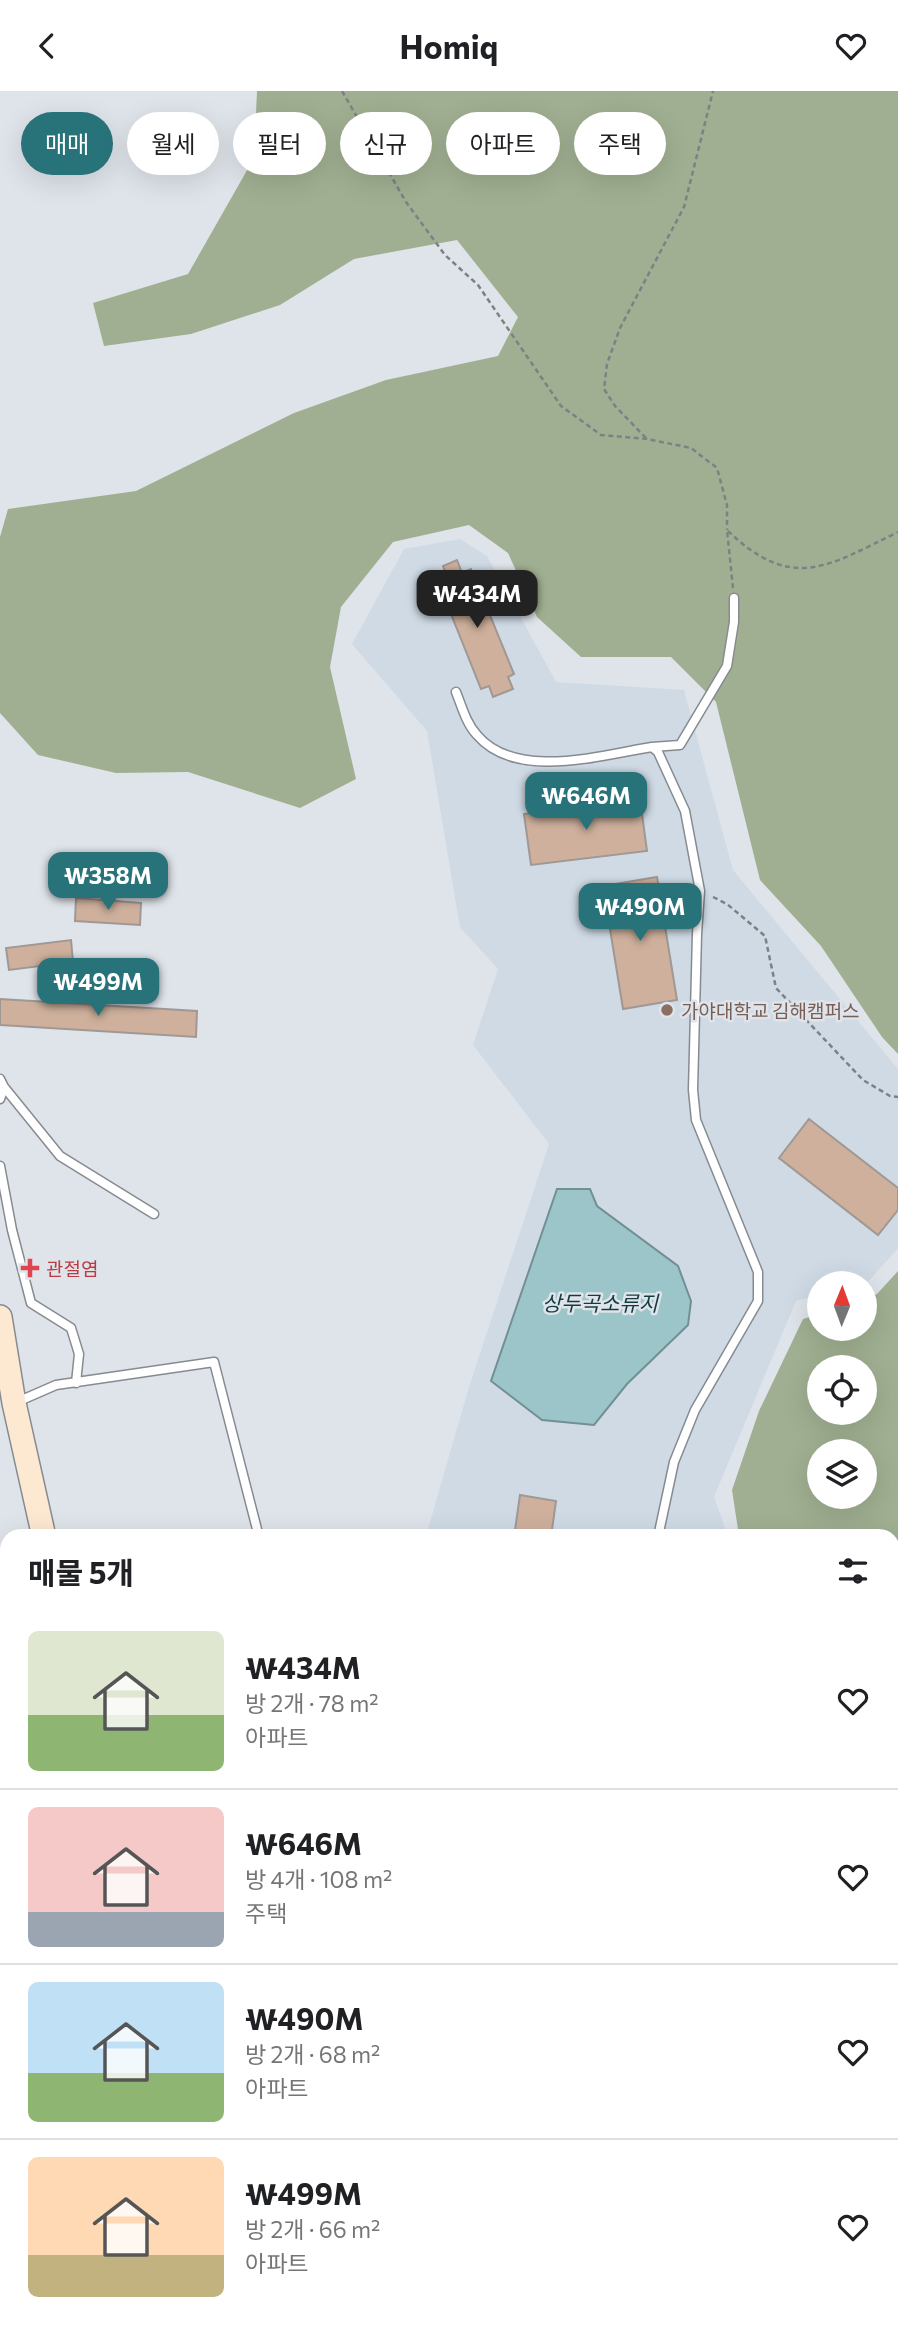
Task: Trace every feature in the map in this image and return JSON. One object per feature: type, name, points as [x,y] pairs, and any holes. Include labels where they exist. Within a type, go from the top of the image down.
[{"type":"street","points":[[0,1317],[14,1403],[42,1529]]},
{"type":"lane","points":[[456,692],[467,720],[478,736],[492,748],[527,762],[680,745],[727,666],[734,622],[734,598]]},
{"type":"lane","points":[[652,747],[658,752],[685,811],[700,891],[696,934],[693,1077],[696,1120],[758,1272],[758,1301],[690,1423],[674,1462],[660,1529]]},
{"type":"lane","points":[[0,1099],[2,1083]]},
{"type":"lane","points":[[2,1083],[60,1156],[154,1214]]},
{"type":"lane","points":[[0,1167],[12,1230],[31,1303],[71,1328],[79,1354],[76,1383]]},
{"type":"lane","points":[[14,1403],[56,1385],[214,1362],[257,1529]]},
{"type":"path","points":[[342,91],[406,202],[445,255],[478,285],[561,406],[601,435],[647,439],[691,448],[717,467],[727,505],[734,598]]},
{"type":"path","points":[[647,439],[615,406],[604,389],[607,364],[620,328],[684,207],[713,91]]},
{"type":"path","points":[[727,530],[752,554],[777,565],[797,569],[838,561],[898,532]]},
{"type":"path","points":[[700,891],[727,904],[765,936],[775,988],[863,1080],[890,1096],[898,1097]]},
{"type":"shaded area","name":"가야대학교 김해캠퍼스","points":[[460,539],[487,556],[556,682],[684,690],[733,870],[898,1069],[898,1248],[877,1272],[807,1271],[807,1298],[796,1301],[714,1497],[725,1529],[428,1529],[469,1387],[549,1144],[473,1045],[498,969],[460,927],[427,731],[352,644],[404,549]]},
{"type":"green space","points":[[257,91],[898,91],[898,1054],[882,1037],[821,946],[760,880],[716,702],[671,657],[581,657],[537,617],[508,553],[469,525],[393,542],[341,607],[330,667],[356,779],[300,808],[188,772],[116,773],[38,755],[0,713],[0,537],[8,509],[136,491],[294,413],[386,380],[498,356],[518,317],[457,240],[354,259],[280,305],[191,334],[104,346],[93,303],[188,274],[244,175],[326,175],[326,112],[256,112]]},
{"type":"green space","points":[[898,1271],[898,1529],[738,1529],[732,1490],[759,1411],[803,1319],[807,1318],[807,1341],[877,1341],[877,1294]]},
{"type":"water","name":"상두곡소류지","points":[[557,1189],[590,1189],[597,1206],[678,1266],[691,1301],[688,1325],[627,1384],[594,1425],[542,1420],[491,1381]]},
{"type":"building","points":[[457,560],[462,573],[471,569],[514,674],[508,677],[513,689],[493,697],[489,686],[481,689],[439,584],[448,580],[443,566]]},
{"type":"building","points":[[640,799],[647,851],[531,865],[524,814]]},
{"type":"building","points":[[657,877],[677,1000],[623,1009],[603,886]]},
{"type":"building","points":[[76,898],[141,903],[140,925],[75,921]]},
{"type":"building","points":[[71,940],[73,962],[9,970],[6,948]]},
{"type":"building","points":[[0,999],[197,1011],[196,1037],[0,1025]]},
{"type":"building","points":[[809,1119],[898,1188],[898,1210],[878,1235],[779,1158]]},
{"type":"building","points":[[520,1495],[556,1501],[552,1529],[515,1529]]},
{"type":"place","name":"가야대학교 김해캠퍼스","points":[[667,1010]]},
{"type":"place","name":"관절염","points":[[30,1268]]}]
